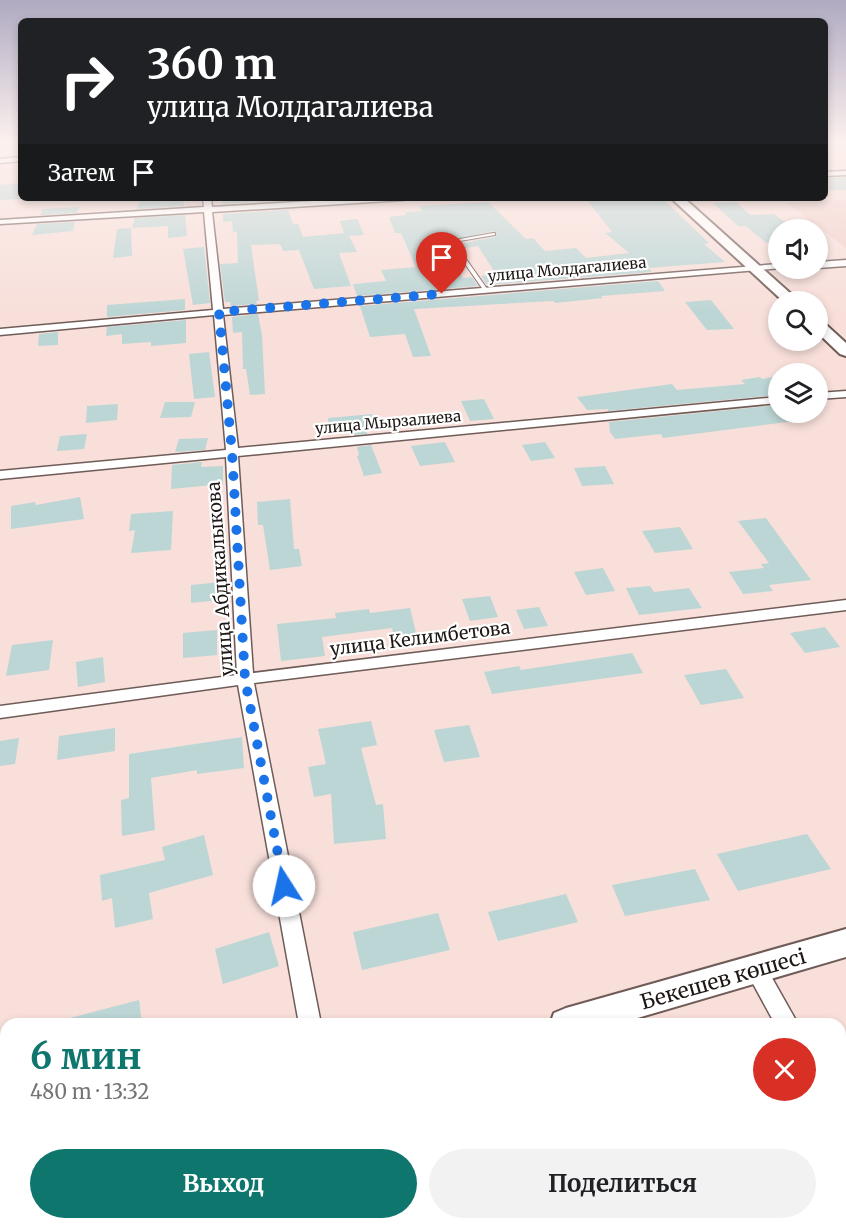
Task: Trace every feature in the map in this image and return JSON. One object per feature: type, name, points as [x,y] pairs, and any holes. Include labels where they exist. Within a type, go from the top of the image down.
[{"type":"main road","points":[[680,201],[781,291]]},
{"type":"main road","points":[[828,334],[846,351]]},
{"type":"main road","name":"Бекешев көшесі","points":[[587,1018],[846,943]]},
{"type":"street","points":[[0,222],[208,204],[306,201]]},
{"type":"street","name":"улица Абдикалыкова","points":[[208,204],[232,452],[245,679],[309,1018]]},
{"type":"street","points":[[828,264],[846,263]]},
{"type":"street","name":"улица Молдагалиева","points":[[0,332],[768,268]]},
{"type":"street","points":[[828,395],[846,393]]},
{"type":"street","name":"улица Мырзалиева","points":[[0,475],[768,401]]},
{"type":"street","name":"улица Келимбетова","points":[[0,712],[245,679],[846,605]]},
{"type":"street","points":[[756,969],[784,1018]]},
{"type":"lane","points":[[486,290],[451,241],[493,234]]},
{"type":"shaded area","points":[[846,200],[846,248],[828,234],[828,219],[808,219],[787,203]]},
{"type":"building","points":[[139,201],[183,201],[184,206],[137,209]]},
{"type":"building","points":[[222,201],[269,201],[223,204]]},
{"type":"building","points":[[588,201],[665,201],[709,243],[704,244],[725,262],[648,268],[652,272],[487,285],[481,276],[496,274],[478,246],[461,249],[458,244],[495,237],[497,233],[493,231],[447,241],[452,250],[448,250],[463,278],[472,277],[478,286],[357,296],[353,284],[386,281],[381,270],[416,267],[401,233],[395,233],[389,217],[406,215],[406,212],[422,211],[419,206],[488,202],[526,239],[533,238],[545,251],[576,248],[586,258],[629,253],[605,233],[612,232]]},
{"type":"building","points":[[736,202],[750,215],[774,214],[781,219],[768,219],[768,243],[766,243],[746,226],[738,226],[713,203]]},
{"type":"building","points":[[79,207],[77,213],[40,215],[43,209]]},
{"type":"building","points":[[288,210],[293,224],[298,224],[303,237],[344,233],[340,221],[357,219],[364,235],[349,236],[357,252],[339,253],[351,286],[314,289],[299,250],[283,251],[280,244],[251,245],[259,301],[256,301],[257,304],[231,306],[230,302],[225,302],[220,264],[238,263],[237,232],[233,232],[232,221],[223,222],[223,214]]},
{"type":"building","points":[[185,215],[187,236],[168,238],[168,226],[132,228],[135,218]]},
{"type":"building","points":[[75,222],[73,231],[32,235],[37,224]]},
{"type":"building","points":[[131,228],[132,256],[113,258],[117,229]]},
{"type":"building","points":[[204,247],[210,303],[193,305],[183,249]]},
{"type":"building","points":[[658,281],[665,291],[601,296],[603,298],[555,303],[553,301],[414,309],[431,356],[413,357],[405,334],[370,337],[360,306]]},
{"type":"building","points":[[185,299],[185,310],[107,317],[107,305]]},
{"type":"building","points":[[711,300],[734,329],[707,330],[685,302]]},
{"type":"building","points":[[258,314],[262,336],[265,394],[250,395],[246,369],[243,369],[242,332],[233,333],[232,317]]},
{"type":"building","points":[[186,320],[186,343],[151,346],[151,342],[122,344],[122,334],[106,336],[107,327]]},
{"type":"building","points":[[58,332],[58,345],[38,346],[39,334]]},
{"type":"building","points":[[209,352],[215,397],[194,399],[189,354]]},
{"type":"building","points":[[760,377],[768,378],[768,396],[608,411],[608,409],[587,410],[577,397],[672,384],[677,390],[745,384],[741,380]]},
{"type":"building","points":[[484,399],[494,419],[470,421],[461,401]]},
{"type":"building","points":[[165,402],[195,402],[191,417],[160,418]]},
{"type":"building","points":[[118,404],[117,420],[86,423],[87,406]]},
{"type":"building","points":[[768,406],[768,423],[780,423],[663,438],[661,434],[615,439],[610,432],[609,422]]},
{"type":"building","points":[[372,414],[376,429],[366,430],[367,434],[354,435],[353,430],[329,432],[328,418]]},
{"type":"building","points":[[87,434],[84,449],[57,451],[60,436]]},
{"type":"building","points":[[208,438],[205,450],[175,452],[179,439]]},
{"type":"building","points":[[445,442],[455,462],[420,466],[411,446]]},
{"type":"building","points":[[545,442],[555,458],[531,461],[522,445]]},
{"type":"building","points":[[371,445],[382,473],[364,476],[357,456],[359,455],[357,447]]},
{"type":"building","points":[[202,462],[201,467],[223,466],[223,484],[171,489],[172,465]]},
{"type":"building","points":[[605,466],[614,484],[582,486],[574,468]]},
{"type":"building","points":[[80,497],[84,519],[11,529],[11,506],[35,502],[36,505]]},
{"type":"building","points":[[290,499],[294,549],[299,549],[302,566],[270,570],[263,525],[258,525],[257,502]]},
{"type":"building","points":[[173,511],[171,550],[131,553],[135,530],[129,531],[131,514]]},
{"type":"building","points":[[766,518],[811,580],[769,585],[773,591],[743,594],[729,572],[764,568],[761,564],[769,563],[738,521]]},
{"type":"building","points":[[680,527],[693,549],[655,553],[642,531]]},
{"type":"building","points":[[603,568],[615,591],[586,595],[574,572]]},
{"type":"building","points":[[221,582],[221,600],[191,603],[191,585]]},
{"type":"building","points":[[650,586],[654,592],[689,588],[702,608],[639,615],[626,588]]},
{"type":"building","points":[[490,596],[498,617],[470,621],[462,599]]},
{"type":"building","points":[[539,607],[548,626],[524,629],[516,610]]},
{"type":"building","points":[[410,608],[419,645],[396,648],[392,628],[322,637],[325,656],[281,661],[277,624],[336,618],[335,613],[369,609],[370,613]]},
{"type":"building","points":[[825,627],[840,647],[805,653],[790,633]]},
{"type":"building","points":[[217,630],[217,655],[183,658],[183,633]]},
{"type":"building","points":[[53,640],[49,670],[6,676],[12,645]]},
{"type":"building","points":[[632,653],[643,673],[492,694],[484,672],[519,666],[521,670]]},
{"type":"building","points":[[103,657],[105,682],[78,687],[76,662]]},
{"type":"building","points":[[726,669],[744,698],[701,705],[684,675]]},
{"type":"building","points":[[371,721],[377,745],[361,748],[376,805],[383,804],[386,839],[334,844],[331,794],[314,797],[308,767],[326,764],[318,729]]},
{"type":"building","points":[[469,725],[480,757],[444,762],[434,730]]},
{"type":"building","points":[[115,728],[115,751],[57,760],[59,736]]},
{"type":"building","points":[[242,737],[244,768],[197,774],[197,770],[151,778],[155,830],[122,836],[121,800],[129,798],[129,754]]},
{"type":"building","points":[[19,738],[15,764],[0,766],[0,741]]},
{"type":"building","points":[[807,834],[831,869],[738,891],[717,854]]},
{"type":"building","points":[[204,835],[213,875],[149,893],[153,919],[115,928],[112,898],[102,901],[100,875],[165,860],[162,847]]},
{"type":"building","points":[[695,869],[710,900],[625,916],[612,885]]},
{"type":"building","points":[[566,894],[578,922],[498,941],[488,912]]},
{"type":"building","points":[[438,913],[450,950],[362,970],[353,932]]},
{"type":"building","points":[[269,932],[279,966],[223,984],[215,949]]},
{"type":"building","points":[[139,1000],[141,1018],[70,1018]]},
{"type":"route","points":[[284,886],[245,679],[232,452],[219,312],[442,294]]}]
